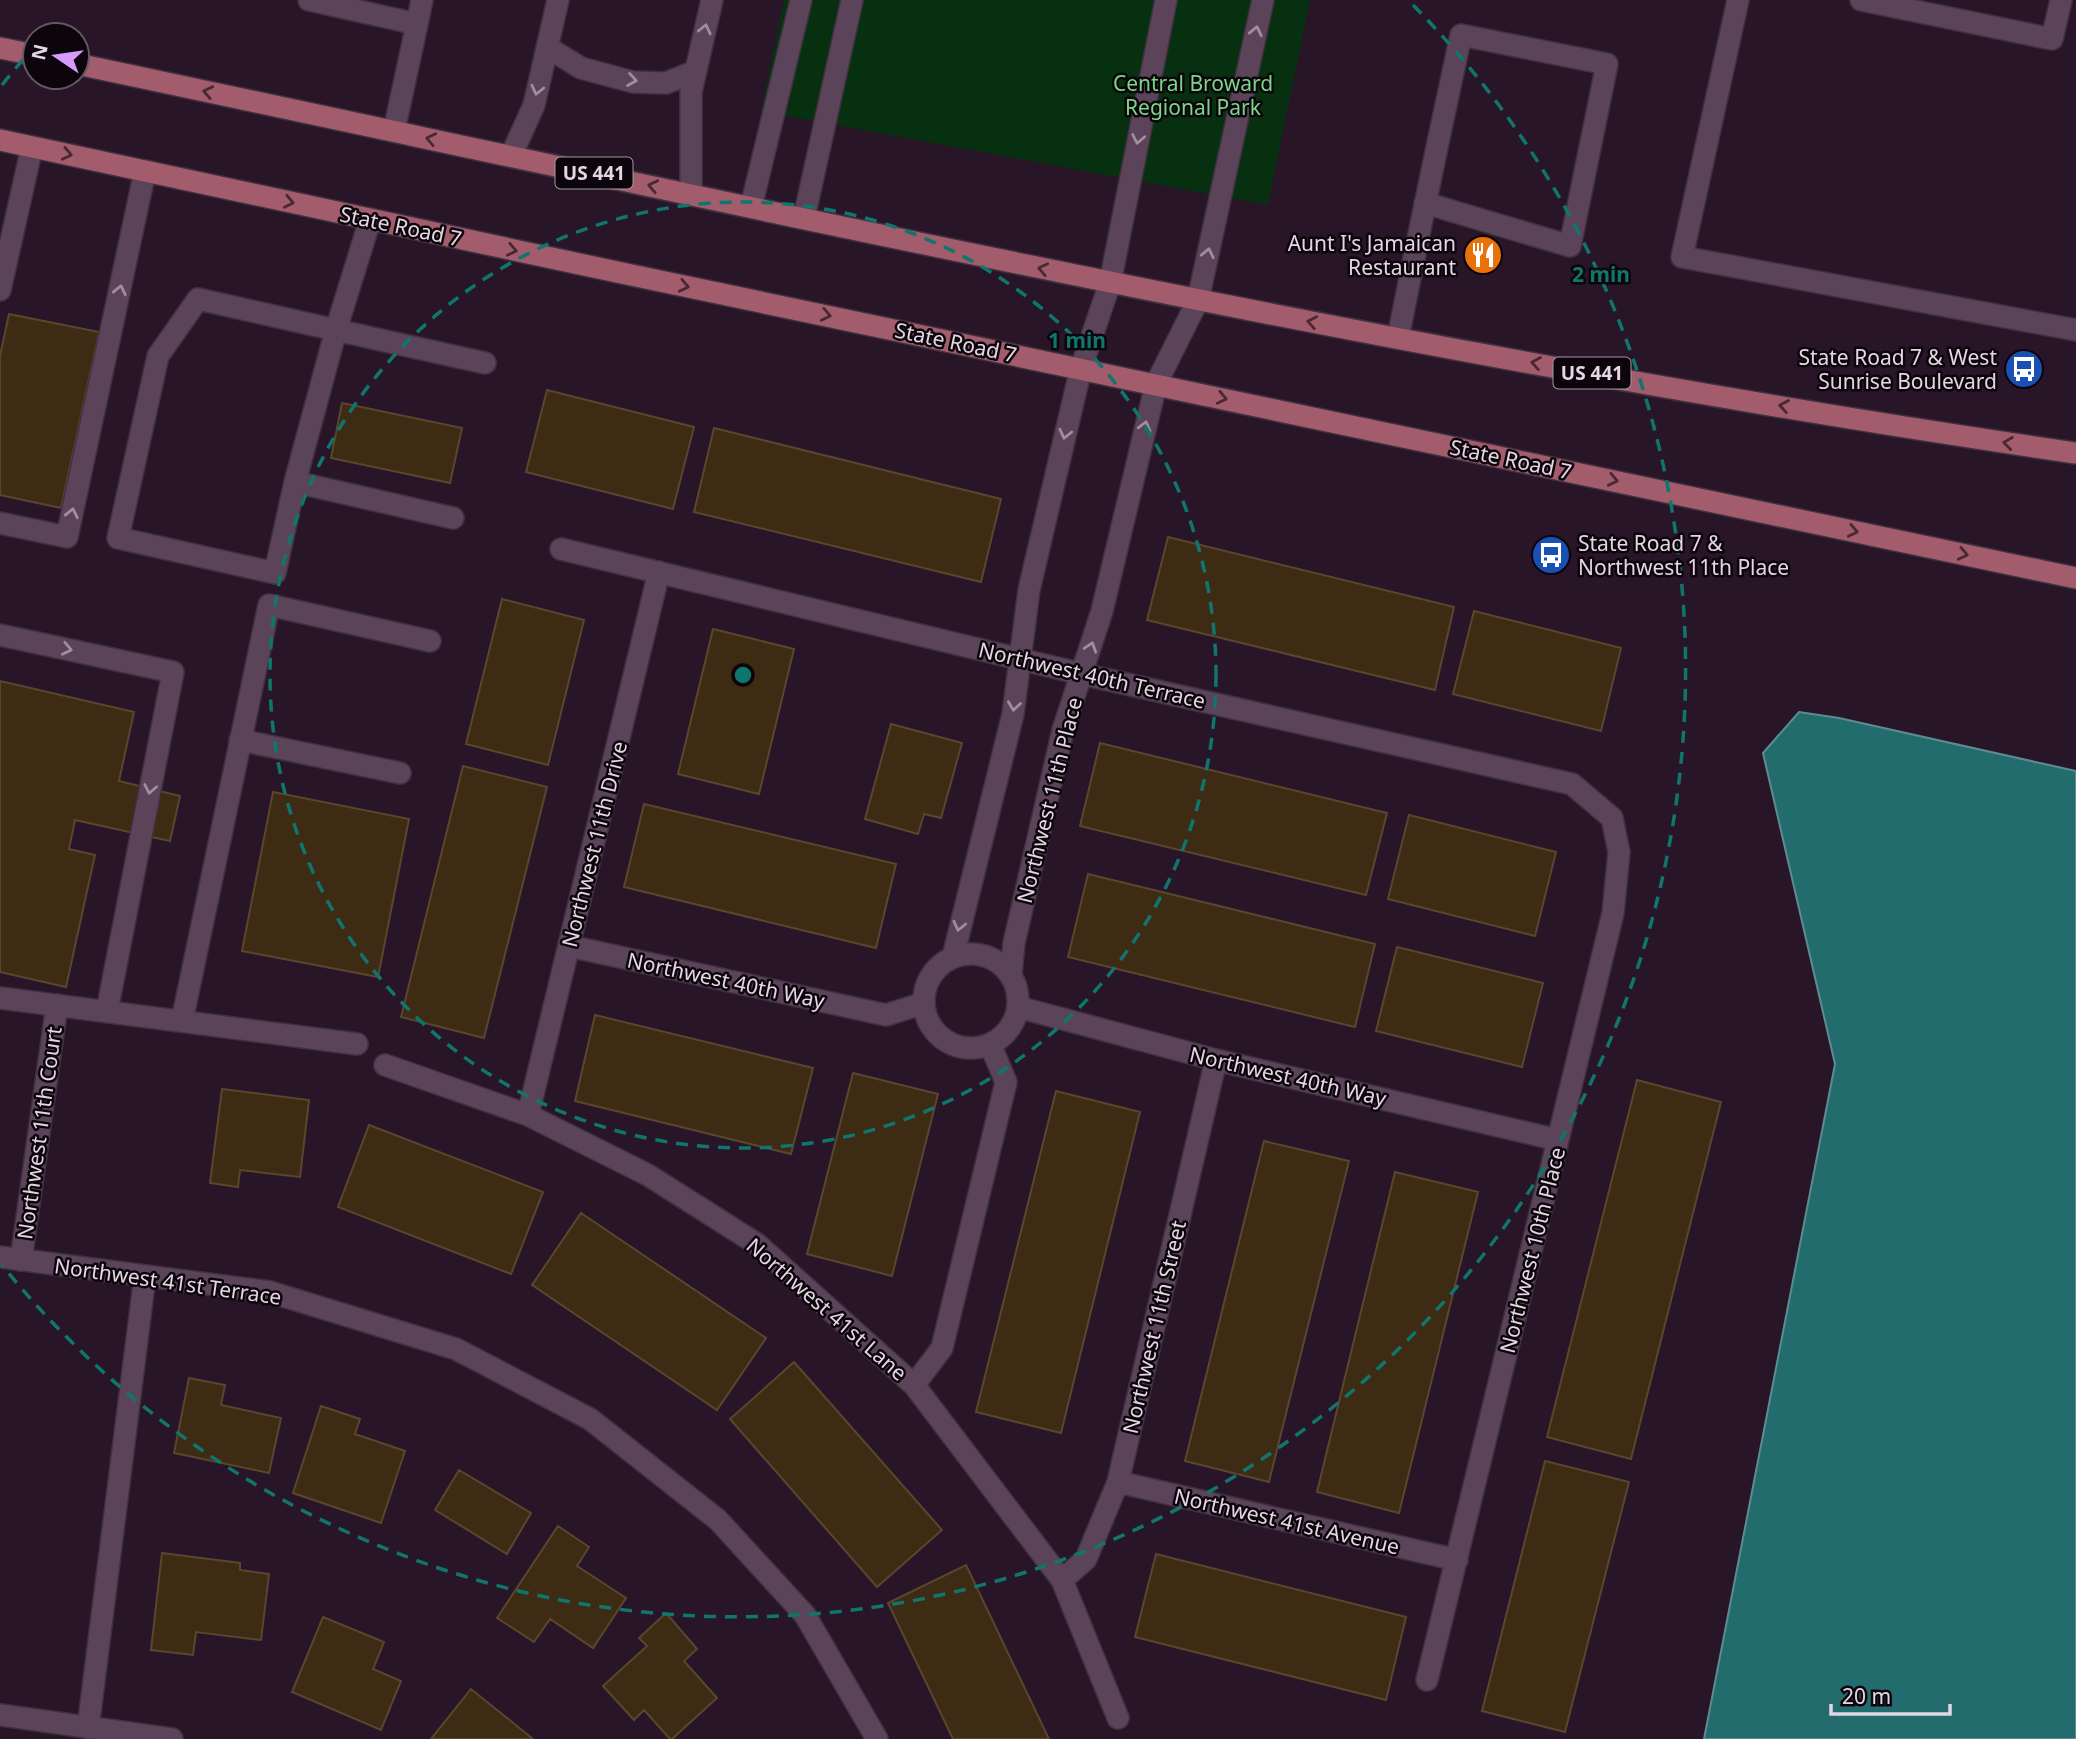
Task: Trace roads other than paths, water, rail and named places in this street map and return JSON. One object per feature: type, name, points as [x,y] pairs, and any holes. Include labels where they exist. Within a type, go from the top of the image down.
[{"type":"main road","points":[[0,48],[21,52]]},
{"type":"main road","name":"US 441","points":[[91,67],[1110,283],[1398,338],[1930,432],[2076,453]]},
{"type":"main road","name":"State Road 7","points":[[0,140],[2076,578]]},
{"type":"street","points":[[309,0],[416,24]]},
{"type":"street","points":[[394,131],[422,0]]},
{"type":"street","points":[[511,156],[534,105],[558,0]]},
{"type":"street","points":[[691,194],[691,92],[712,0]]},
{"type":"street","points":[[751,207],[801,0]]},
{"type":"street","points":[[804,218],[852,0]]},
{"type":"street","points":[[953,957],[1013,714],[1029,590],[1080,368],[1110,283],[1166,0]]},
{"type":"street","name":"Northwest 11th Place","points":[[1010,974],[1014,943],[1057,756],[1102,611],[1156,384],[1198,300],[1263,0]]},
{"type":"street","points":[[1738,0],[1682,257],[2076,330]]},
{"type":"street","points":[[1861,0],[1955,9],[2053,39],[2061,0]]},
{"type":"street","points":[[1398,338],[1425,203],[1461,35],[1607,64],[1570,246],[1425,203]]},
{"type":"street","points":[[547,47],[581,68],[633,82],[666,83],[696,71]]},
{"type":"street","points":[[0,290],[5,243],[32,147]]},
{"type":"street","points":[[0,523],[67,537],[145,171]]},
{"type":"street","points":[[182,1021],[295,482],[336,330],[370,220]]},
{"type":"street","points":[[275,573],[118,538],[158,356],[198,299],[485,363]]},
{"type":"street","points":[[295,482],[453,517]]},
{"type":"street","name":"Northwest 40th Terrace","points":[[561,549],[1082,674],[1572,784],[1612,818]]},
{"type":"street","name":"Northwest 11th Drive","points":[[528,1115],[659,572]]},
{"type":"street","points":[[269,605],[430,641]]},
{"type":"street","points":[[0,635],[173,672],[107,1012]]},
{"type":"street","points":[[240,740],[400,773]]},
{"type":"street","name":"Northwest 10th Place","points":[[1427,1680],[1613,913],[1619,852],[1612,818]]},
{"type":"street","name":"Northwest 40th Way","points":[[569,946],[886,1015],[924,1003]]},
{"type":"street","points":[[969,953],[985,955],[1000,962],[1010,974],[1018,996],[1018,1007],[1013,1023],[1004,1036],[976,1048],[960,1047],[946,1041],[935,1031],[927,1018],[925,988],[931,975],[941,964],[953,957],[969,953]]},
{"type":"street","points":[[0,998],[357,1044]]},
{"type":"street","name":"Northwest 11th Court","points":[[22,1260],[57,1005]]},
{"type":"street","name":"Northwest 40th Way","points":[[1018,1007],[1216,1060],[1558,1140]]},
{"type":"street","points":[[914,1385],[942,1348],[1006,1082],[990,1044]]},
{"type":"street","name":"Northwest 11th Street","points":[[1062,1580],[1086,1559],[1118,1482],[1216,1060]]},
{"type":"street","name":"Northwest 41st Lane","points":[[385,1065],[528,1115],[648,1175],[757,1244],[914,1385],[1062,1580],[1118,1718]]},
{"type":"street","name":"Northwest 41st Terrace","points":[[0,1257],[270,1292],[456,1349],[590,1419],[718,1520],[805,1615],[877,1739]]},
{"type":"street","points":[[88,1728],[145,1276]]},
{"type":"street","name":"Northwest 41st Avenue","points":[[1118,1482],[1457,1560]]},
{"type":"street","points":[[0,1715],[172,1739]]},
{"type":"place","name":"Aunt I's Jamaican Restaurant","points":[[1483,255]]},
{"type":"place","name":"State Road 7 & West Sunrise Boulevard","points":[[2024,369]]},
{"type":"place","name":"State Road 7 & Northwest 11th Place","points":[[1551,555]]},
{"type":"park label","name":"Central Broward Regional Park","points":[[1193,95]]}]
